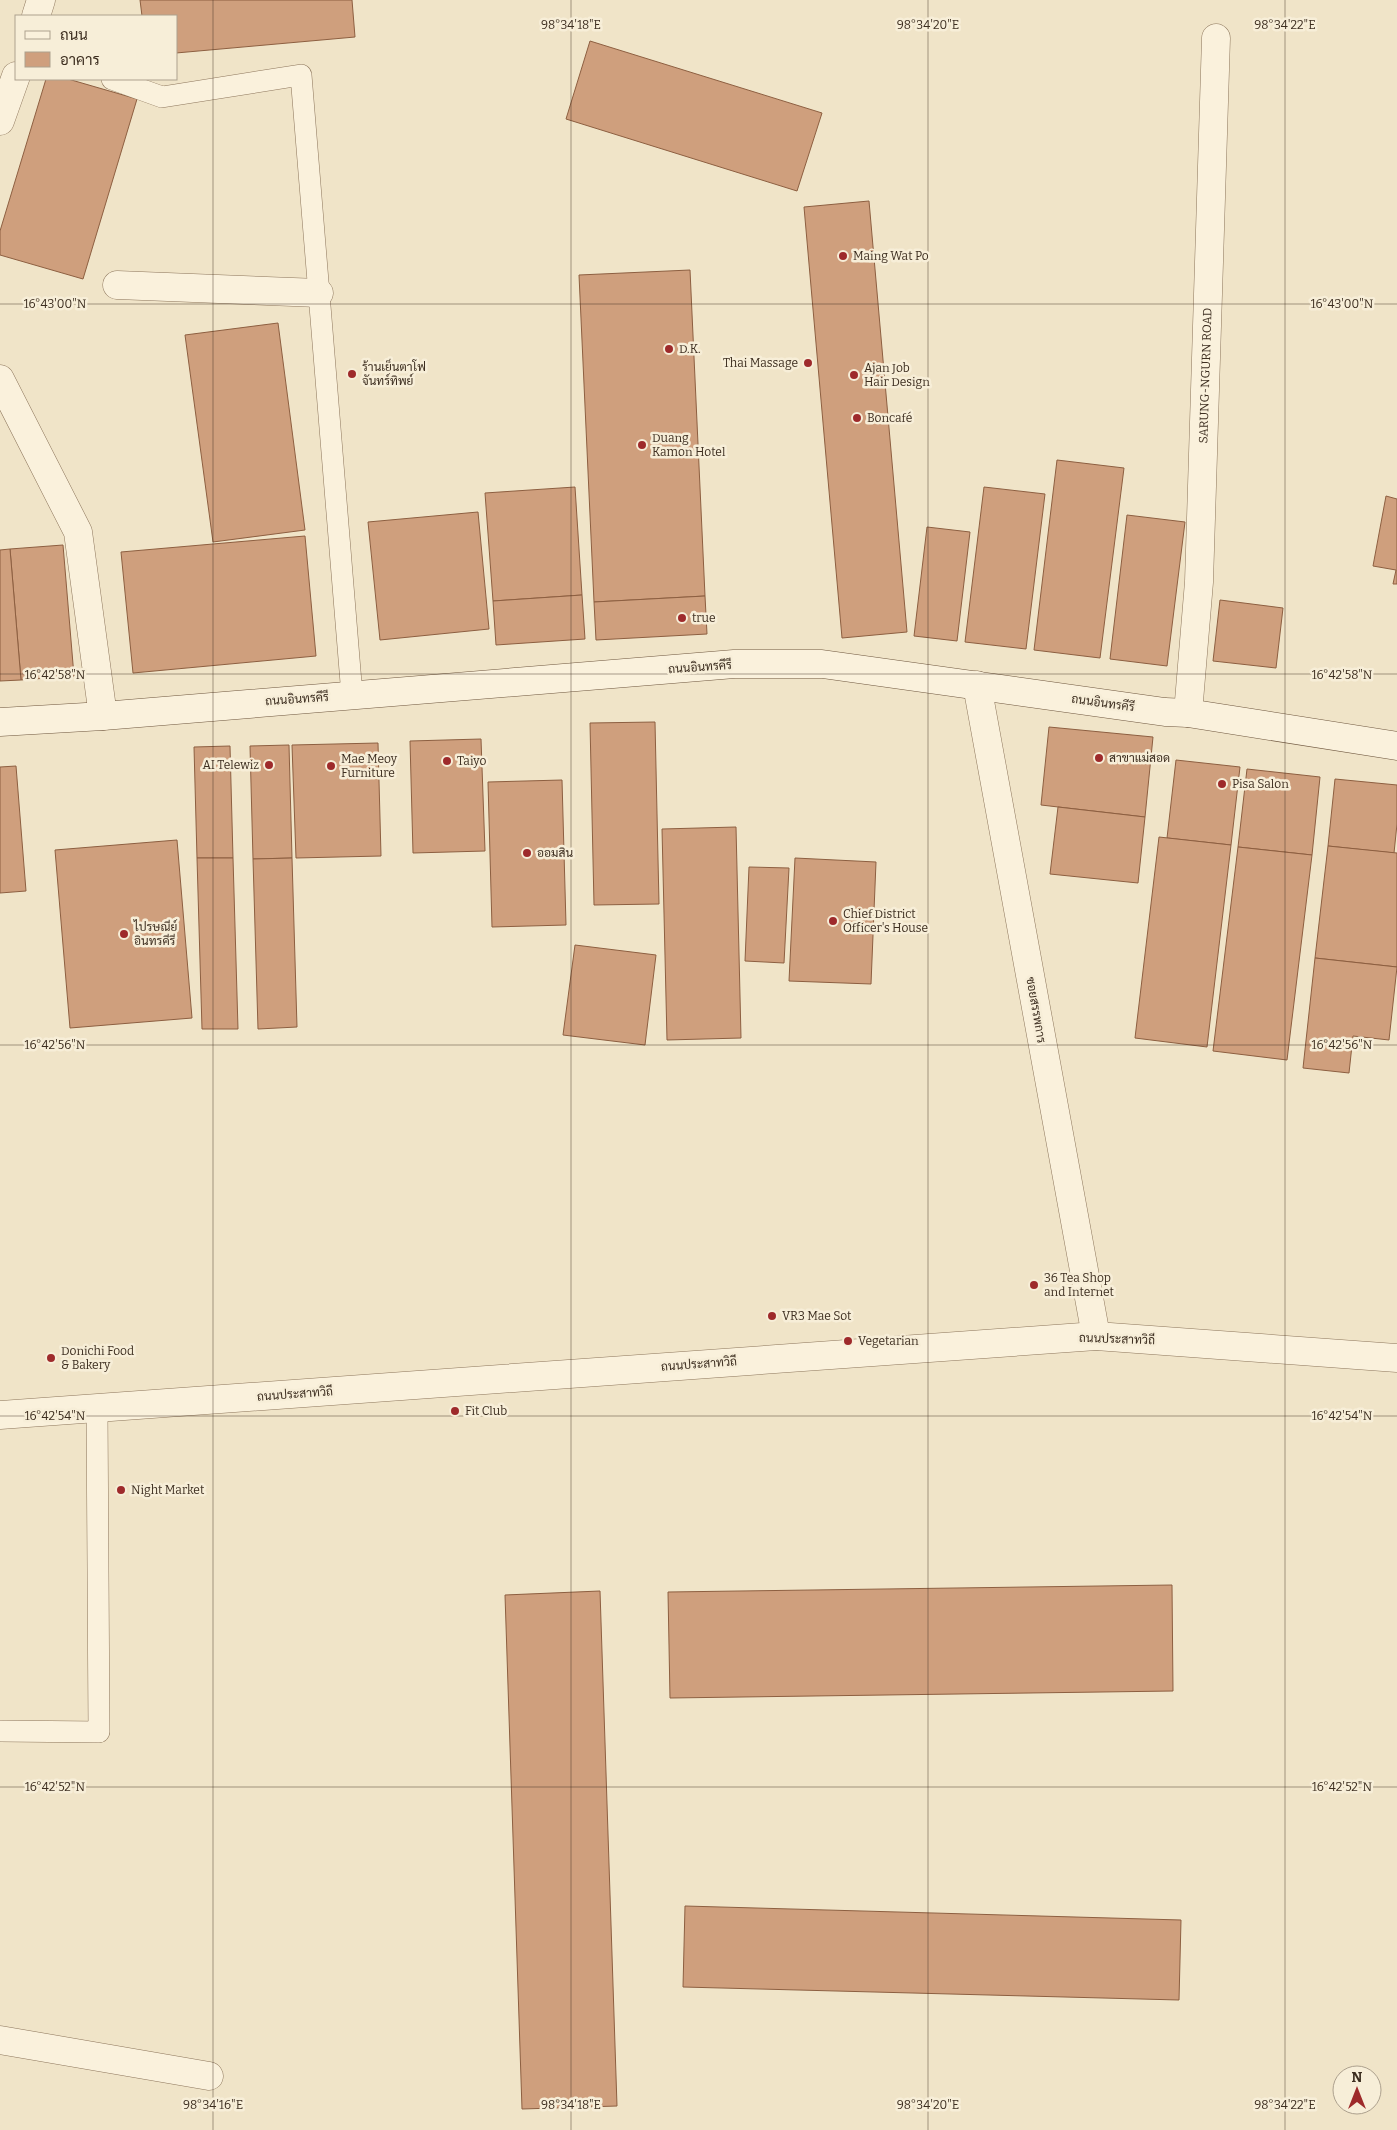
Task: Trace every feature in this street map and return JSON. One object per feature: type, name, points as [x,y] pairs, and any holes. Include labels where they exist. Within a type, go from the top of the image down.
[{"type":"street","points":[[36,15],[41,0]]},
{"type":"street","name":"SARUNG-NGURN ROAD","points":[[1188,713],[1199,582],[1216,38]]},
{"type":"street","points":[[0,121],[15,79]]},
{"type":"street","points":[[117,285],[319,293]]},
{"type":"street","points":[[0,379],[78,532],[103,716]]},
{"type":"street","name":"ถนนอินทรคีรี","points":[[0,722],[103,716],[734,664],[822,664],[1165,712],[1188,713],[1397,746]]},
{"type":"street","name":"ซอยสรรพการ","points":[[977,685],[1096,1336]]},
{"type":"street","name":"ถนนประสาทวิถี","points":[[0,1415],[1096,1336],[1397,1358]]},
{"type":"street","points":[[0,2040],[209,2076]]},
{"type":"lane","points":[[115,80],[162,97],[301,75],[352,695]]},
{"type":"lane","points":[[0,1731],[99,1732],[97,1408]]},
{"type":"building","points":[[140,0],[352,0],[355,37],[178,53],[178,15],[142,15]]},
{"type":"building","points":[[590,41],[822,113],[797,191],[566,119]]},
{"type":"building","points":[[46,80],[71,80],[137,99],[83,279],[0,255],[0,231]]},
{"type":"building","points":[[869,201],[907,632],[842,638],[804,207]]},
{"type":"building","name":"Duang Kamon Hotel","points":[[690,270],[705,596],[594,602],[579,275]]},
{"type":"building","points":[[278,323],[305,530],[213,542],[185,335]]},
{"type":"building","points":[[1057,460],[1124,468],[1100,658],[1034,650]]},
{"type":"building","points":[[575,487],[582,595],[493,601],[485,493]]},
{"type":"building","points":[[984,487],[1045,494],[1026,649],[965,642]]},
{"type":"building","points":[[1386,496],[1397,499],[1397,584],[1393,584],[1396,570],[1373,566]]},
{"type":"building","points":[[478,512],[489,629],[380,640],[368,522]]},
{"type":"building","points":[[1127,515],[1185,522],[1167,666],[1110,659]]},
{"type":"building","points":[[927,527],[970,532],[957,641],[914,636]]},
{"type":"building","points":[[305,536],[316,656],[133,673],[121,552]]},
{"type":"building","points":[[63,545],[74,676],[21,680],[10,549]]},
{"type":"building","points":[[10,549],[21,680],[0,681],[0,550]]},
{"type":"building","points":[[582,595],[585,639],[496,645],[493,601]]},
{"type":"building","points":[[705,596],[707,634],[596,640],[594,602]]},
{"type":"building","points":[[1220,600],[1283,608],[1276,668],[1213,661]]},
{"type":"building","points":[[655,722],[659,904],[594,905],[590,723]]},
{"type":"building","points":[[1049,727],[1153,737],[1145,817],[1041,805]]},
{"type":"building","points":[[481,739],[485,851],[413,853],[410,741]]},
{"type":"building","points":[[378,743],[381,856],[296,858],[292,745]]},
{"type":"building","points":[[289,745],[292,858],[253,859],[250,746]]},
{"type":"building","points":[[230,746],[233,858],[197,858],[194,747]]},
{"type":"building","points":[[1176,760],[1240,767],[1231,845],[1167,838]]},
{"type":"building","points":[[16,766],[26,891],[0,893],[0,767]]},
{"type":"building","points":[[1247,769],[1320,777],[1312,855],[1238,847]]},
{"type":"building","points":[[1335,779],[1397,785],[1397,824],[1394,853],[1328,846]]},
{"type":"building","name":"ออมสิน","points":[[562,780],[566,925],[492,927],[488,782]]},
{"type":"building","points":[[1058,807],[1145,817],[1138,883],[1050,874]]},
{"type":"building","points":[[736,827],[741,1038],[667,1040],[662,829]]},
{"type":"building","points":[[1159,837],[1231,845],[1207,1047],[1135,1038]]},
{"type":"building","name":"ไปรษณีย์ อินทรคีรี","points":[[177,840],[192,1018],[70,1028],[55,850]]},
{"type":"building","points":[[1328,846],[1397,853],[1397,967],[1315,958]]},
{"type":"building","points":[[1238,847],[1312,855],[1287,1060],[1213,1051]]},
{"type":"building","points":[[197,858],[233,858],[238,1029],[202,1029]]},
{"type":"building","points":[[292,858],[297,1027],[258,1029],[253,859]]},
{"type":"building","name":"Chief District Officer's House","points":[[795,858],[876,862],[871,984],[789,981]]},
{"type":"building","points":[[749,867],[789,868],[784,963],[745,961]]},
{"type":"building","points":[[575,945],[656,955],[645,1045],[563,1035]]},
{"type":"building","points":[[1315,958],[1397,967],[1389,1040],[1353,1036],[1349,1073],[1303,1068]]},
{"type":"building","points":[[1172,1585],[1173,1691],[670,1698],[668,1592]]},
{"type":"building","points":[[600,1591],[617,2106],[522,2109],[505,1595]]},
{"type":"building","points":[[685,1906],[1181,1920],[1179,2000],[683,1987]]},
{"type":"place","name":"Maing Wat Po","points":[[843,256]]},
{"type":"place","name":"D.K.","points":[[669,349]]},
{"type":"place","name":"Thai Massage","points":[[808,363]]},
{"type":"place","name":"ร้านเย็นตาโฟ จันทร์ทิพย์","points":[[352,374]]},
{"type":"place","name":"Ajan Job Hair Design","points":[[854,375]]},
{"type":"place","name":"Boncafé","points":[[857,418]]},
{"type":"place","name":"Duang Kamon Hotel","points":[[642,445]]},
{"type":"place","name":"true","points":[[682,618]]},
{"type":"place","name":"สาขาแม่สอด","points":[[1099,758]]},
{"type":"place","name":"Taiyo","points":[[447,761]]},
{"type":"place","name":"AI Telewiz","points":[[269,765]]},
{"type":"place","name":"Mae Meoy Furniture","points":[[331,766]]},
{"type":"place","name":"Pisa Salon","points":[[1222,784]]},
{"type":"place","name":"ออมสิน","points":[[527,853]]},
{"type":"place","name":"Chief District Officer's House","points":[[833,921]]},
{"type":"place","name":"ไปรษณีย์ อินทรคีรี","points":[[124,934]]},
{"type":"place","name":"36 Tea Shop and Internet","points":[[1034,1285]]},
{"type":"place","name":"VR3 Mae Sot","points":[[772,1316]]},
{"type":"place","name":"Vegetarian","points":[[848,1341]]},
{"type":"place","name":"Donichi Food & Bakery","points":[[51,1358]]},
{"type":"place","name":"Fit Club","points":[[455,1411]]},
{"type":"place","name":"Night Market","points":[[121,1490]]}]
